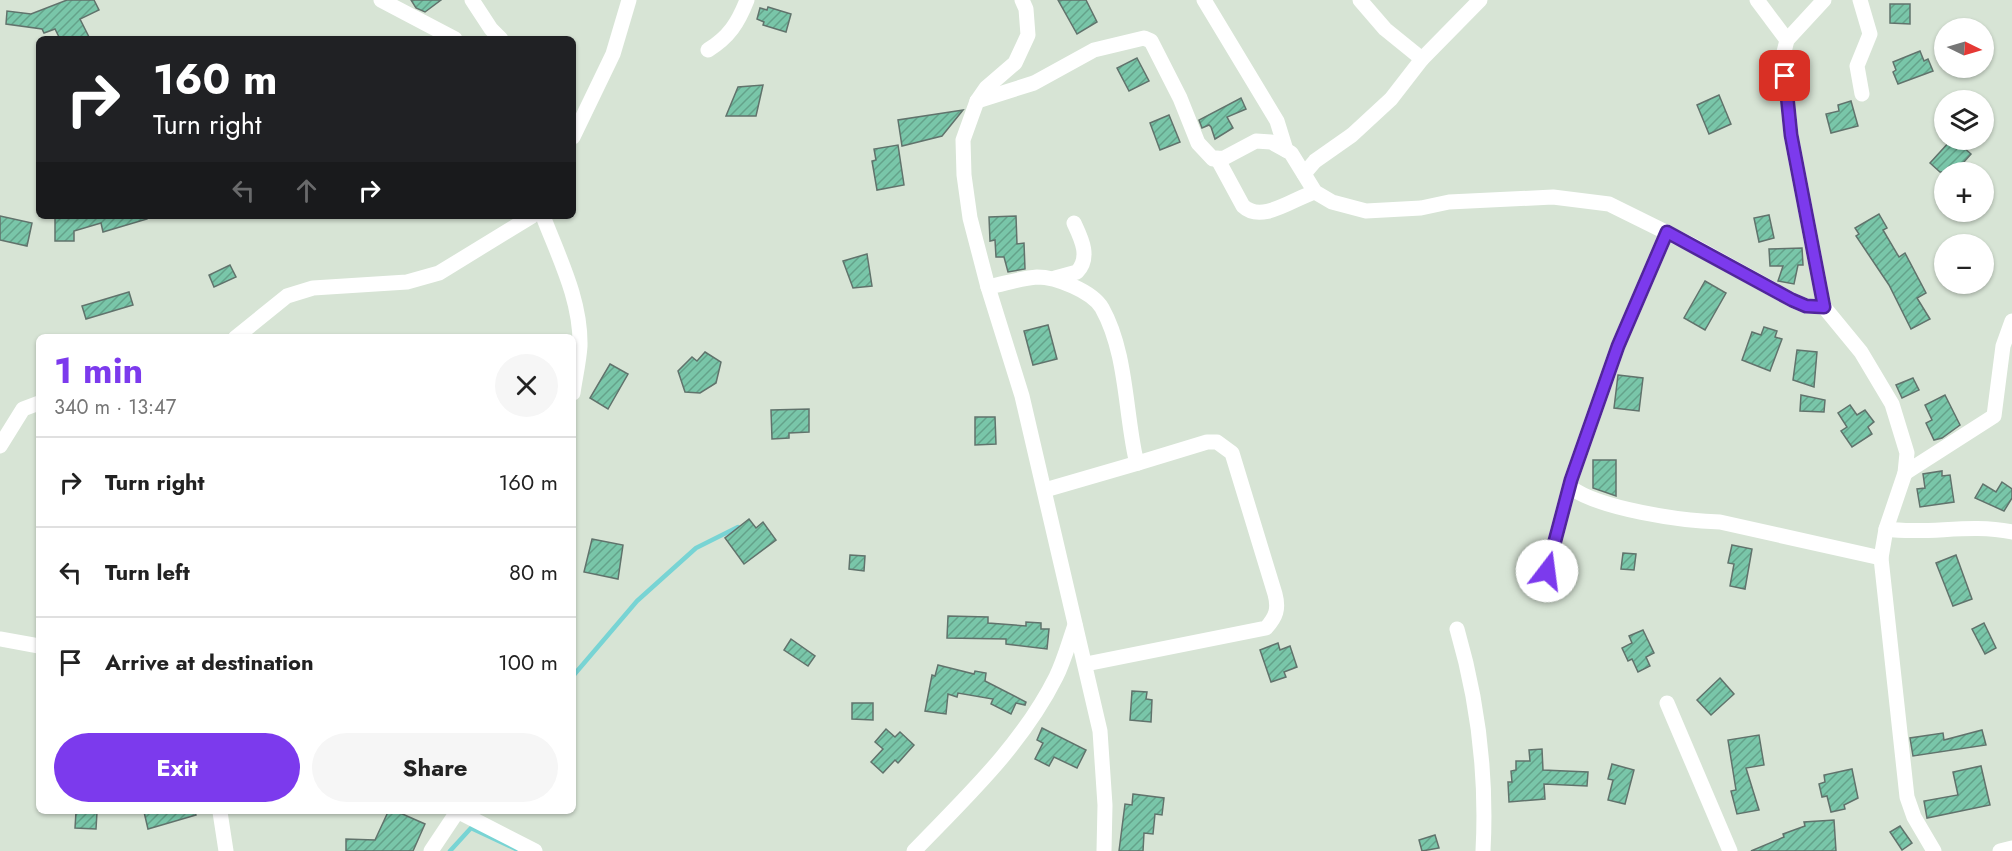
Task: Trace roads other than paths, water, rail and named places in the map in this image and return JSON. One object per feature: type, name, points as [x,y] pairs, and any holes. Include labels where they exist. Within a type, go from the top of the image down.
[{"type":"street","points":[[381,0],[449,36]]},
{"type":"street","points":[[472,0],[498,36]]},
{"type":"street","points":[[576,131],[609,64],[628,0]]},
{"type":"street","points":[[708,50],[725,39],[733,30],[747,0]]},
{"type":"street","points":[[1022,0],[1026,9],[1028,35],[1015,63],[986,88],[977,102],[963,140],[964,175],[970,218],[988,287],[1022,396],[1100,730],[1106,805],[1104,851]]},
{"type":"street","points":[[1204,0],[1277,121],[1286,150],[1315,192],[1332,202],[1366,211],[1421,208],[1449,202],[1553,197],[1609,204],[1667,232],[1792,300],[1806,306],[1824,307]]},
{"type":"street","points":[[1360,0],[1385,29],[1422,59]]},
{"type":"street","points":[[1304,174],[1315,160],[1352,135],[1391,99],[1422,59],[1480,0]]},
{"type":"street","points":[[1757,0],[1787,40]]},
{"type":"street","points":[[1824,0],[1787,40],[1783,56],[1791,135],[1824,307],[1861,352],[1892,404],[1907,453],[1905,473],[1886,529],[1881,558],[1907,797],[1914,817],[1934,851]]},
{"type":"street","points":[[1860,0],[1870,34],[1857,66],[1862,94]]},
{"type":"street","points":[[977,102],[1034,83],[1094,50],[1144,38],[1151,41],[1180,98],[1198,143],[1213,159],[1224,158],[1256,141],[1270,142],[1286,150]]},
{"type":"street","points":[[1217,158],[1243,206],[1249,211],[1261,213],[1315,192]]},
{"type":"street","points":[[240,334],[287,296],[313,288],[406,282],[439,273],[527,219]]},
{"type":"street","points":[[544,219],[571,286],[579,321],[580,348],[576,374]]},
{"type":"street","points":[[988,287],[1036,277],[1055,278],[1077,272],[1084,261],[1083,245],[1074,223]]},
{"type":"street","points":[[1547,571],[1570,487],[1618,346],[1667,232]]},
{"type":"street","points":[[1055,278],[1070,284],[1100,305],[1113,334],[1133,447],[1138,463]]},
{"type":"street","points":[[1905,473],[1994,416],[2003,345],[2012,321]]},
{"type":"street","points":[[0,446],[23,409],[36,404]]},
{"type":"street","points":[[1045,490],[1207,442],[1216,442],[1232,453],[1278,606],[1275,618],[1266,628],[1086,664]]},
{"type":"street","points":[[1570,487],[1598,502],[1699,521],[1720,522],[1881,558]]},
{"type":"street","points":[[1886,529],[1906,532],[1967,526],[2012,532]]},
{"type":"street","points":[[914,851],[1004,757],[1056,677],[1075,625]]},
{"type":"street","points":[[1457,629],[1469,672],[1482,750],[1485,818],[1483,851]]},
{"type":"street","points":[[0,639],[36,645]]},
{"type":"street","points":[[1667,703],[1730,851]]},
{"type":"street","points":[[220,814],[226,851]]},
{"type":"street","points":[[430,851],[457,814]]},
{"type":"street","points":[[462,814],[535,851]]},
{"type":"street","points":[[2000,851],[2012,848]]},
{"type":"waterway","points":[[576,672],[637,601],[696,548],[738,527]]},
{"type":"waterway","points":[[450,851],[471,828],[516,849]]}]
